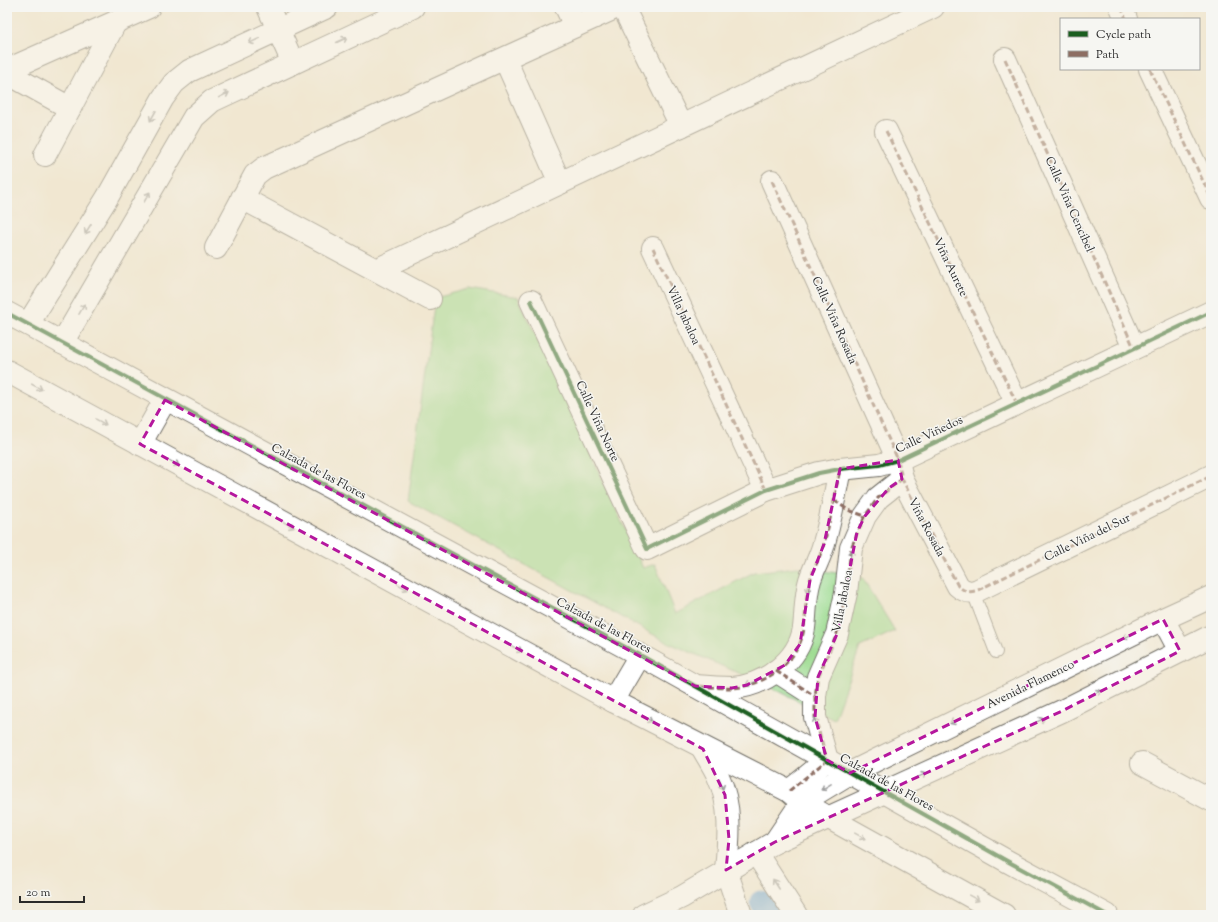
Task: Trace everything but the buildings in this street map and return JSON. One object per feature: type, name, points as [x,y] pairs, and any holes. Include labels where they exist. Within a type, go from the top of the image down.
[{"type":"street","points":[[7,70],[149,7]]},
{"type":"street","points":[[268,7],[293,63]]},
{"type":"street","points":[[28,324],[107,198],[163,98],[174,83],[189,71],[328,7]]},
{"type":"street","points":[[62,343],[194,117],[212,101],[413,7]]},
{"type":"street","points":[[566,7],[575,26]]},
{"type":"street","points":[[216,248],[242,198],[256,175],[264,168],[617,7]]},
{"type":"street","points":[[623,7],[680,126]]},
{"type":"street","points":[[378,269],[933,7]]},
{"type":"street","points":[[1121,7],[1126,18]]},
{"type":"street","points":[[45,155],[115,23]]},
{"type":"street","points":[[505,59],[560,183]]},
{"type":"street","name":"Calle Viña Cencibel","points":[[1005,59],[1134,348]]},
{"type":"street","points":[[1150,70],[1211,198]]},
{"type":"street","points":[[7,73],[70,108]]},
{"type":"street","name":"Viña Aurete","points":[[886,131],[1017,404]]},
{"type":"street","name":"Calle Viña Rosada","points":[[772,181],[900,469]]},
{"type":"street","points":[[242,198],[430,298]]},
{"type":"street","name":"Villa Jabaloa","points":[[653,248],[766,490]]},
{"type":"street","name":"Calle Viña Norte","points":[[531,301],[647,549]]},
{"type":"street","name":"Calle Viñedos","points":[[647,549],[766,490],[840,468],[879,465],[900,469],[1017,404],[1211,312]]},
{"type":"street","name":"Calzada de las Flores","points":[[7,313],[165,400],[640,655],[1107,915]]},
{"type":"street","points":[[7,371],[613,701],[796,797],[829,818],[1004,915]]},
{"type":"street","points":[[140,444],[165,400]]},
{"type":"street","points":[[695,686],[732,688],[747,685],[776,671],[792,656],[800,644],[804,628],[806,599],[810,580],[824,544],[840,468]]},
{"type":"street","name":"Villa Jabaloa","points":[[827,760],[815,717],[815,696],[818,677],[825,656],[837,634],[846,593],[852,548],[865,516],[900,469]]},
{"type":"street","name":"Viña Rosada","points":[[900,469],[958,586],[968,591]]},
{"type":"street","name":"Calle Viña del Sur","points":[[968,591],[1211,476]]},
{"type":"street","points":[[834,500],[848,510],[865,516]]},
{"type":"street","name":"Avenida Flamenco","points":[[796,797],[850,773],[1211,596]]},
{"type":"street","points":[[1163,619],[1180,651]]},
{"type":"street","points":[[644,915],[682,897],[775,842],[1062,711],[1211,636]]},
{"type":"street","points":[[613,701],[640,655]]},
{"type":"street","points":[[776,671],[815,696]]},
{"type":"street","points":[[703,749],[718,776],[725,795],[728,814],[729,839],[726,870],[741,915]]},
{"type":"street","points":[[775,842],[796,797],[827,760]]},
{"type":"street","points":[[1142,763],[1211,800]]},
{"type":"street","points":[[756,853],[796,915]]},
{"type":"lane","points":[[968,591],[996,652]]},
{"type":"highlighted area","points":[[165,400],[695,686],[732,688],[747,685],[785,665],[800,644],[810,580],[824,544],[840,469],[898,460],[902,479],[889,488],[865,516],[857,532],[837,634],[818,677],[815,717],[827,760],[850,773],[1163,619],[1180,651],[1062,711],[775,842],[726,870],[729,839],[725,795],[703,749],[140,444]]},
{"type":"green space","points":[[470,289],[518,297],[643,568],[655,564],[675,614],[754,572],[798,567],[862,577],[895,631],[860,647],[834,719],[775,689],[667,642],[408,501],[435,298]]},
{"type":"waterway","points":[[761,902],[768,915]]},
{"type":"marked path","points":[[1121,7],[1126,18]]},
{"type":"marked path","points":[[1005,59],[1134,348]]},
{"type":"marked path","points":[[1150,70],[1211,198]]},
{"type":"marked path","points":[[886,131],[1017,404]]},
{"type":"marked path","points":[[772,181],[898,460],[902,479],[958,586],[965,591],[978,590],[1211,476]]},
{"type":"marked path","points":[[653,248],[766,490]]},
{"type":"marked path","points":[[699,686],[732,688],[757,682],[779,670],[796,651],[804,628],[808,586],[826,534],[840,469]]},
{"type":"marked path","points":[[789,791],[827,760],[815,717],[815,696],[818,677],[837,634],[846,593],[851,548],[865,516],[878,498],[902,479]]},
{"type":"marked path","points":[[834,500],[848,510],[865,516]]},
{"type":"marked path","points":[[776,671],[815,696]]},
{"type":"cycle path","points":[[531,301],[647,549],[766,490],[819,473],[879,465],[898,460],[1211,312]]},
{"type":"cycle path","points":[[7,313],[640,655],[1007,861],[1107,915]]}]
